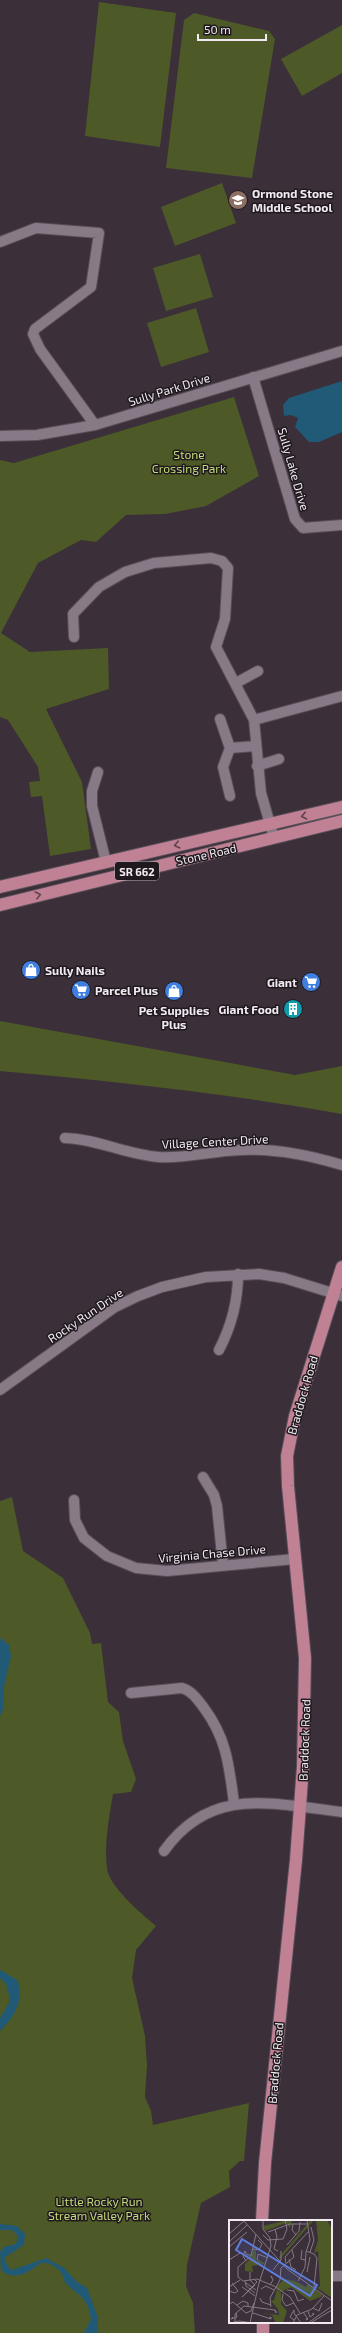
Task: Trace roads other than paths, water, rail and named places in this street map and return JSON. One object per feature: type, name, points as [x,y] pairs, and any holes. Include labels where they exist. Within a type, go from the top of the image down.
[{"type":"main road","name":"Stone Road","points":[[0,887],[342,808]]},
{"type":"main road","name":"Stone Road","points":[[0,905],[342,821]]},
{"type":"main road","name":"Braddock Road","points":[[262,2220],[264,2170],[301,1807],[306,1676],[302,1607],[295,1559],[288,1486],[289,1442],[295,1416],[338,1294],[342,1267]]},
{"type":"main road","points":[[262,2323],[263,2333]]},
{"type":"street","points":[[0,242],[36,228],[99,233],[91,287],[35,329],[33,334],[40,349],[95,424]]},
{"type":"street","name":"Sully Park Drive","points":[[0,436],[37,436],[95,424],[342,351]]},
{"type":"street","name":"Sully Lake Drive","points":[[253,377],[295,519],[303,528],[308,529],[342,525]]},
{"type":"street","points":[[74,637],[73,614],[99,587],[125,572],[154,563],[211,558],[222,561],[228,568],[225,620],[216,647],[254,720],[260,793],[274,838]]},
{"type":"street","points":[[236,683],[258,671]]},
{"type":"street","points":[[254,720],[342,696]]},
{"type":"street","points":[[220,719],[230,748],[223,767],[230,796]]},
{"type":"street","points":[[230,748],[256,746]]},
{"type":"street","points":[[257,766],[279,759]]},
{"type":"street","points":[[98,772],[91,798],[106,862]]},
{"type":"street","name":"Village Center Drive","points":[[65,1138],[85,1138],[125,1152],[160,1157],[263,1150],[312,1156],[342,1165]]},
{"type":"street","points":[[219,1350],[230,1328],[236,1305],[238,1274]]},
{"type":"street","name":"Rocky Run Drive","points":[[0,1390],[114,1307],[162,1287],[206,1277],[238,1274],[284,1278],[338,1294]]},
{"type":"street","points":[[203,1477],[214,1495],[217,1506],[223,1565]]},
{"type":"street","name":"Virginia Chase Drive","points":[[74,1500],[75,1520],[81,1534],[98,1550],[116,1560],[136,1568],[157,1571],[295,1559]]},
{"type":"street","points":[[131,1693],[182,1688],[197,1698],[218,1729],[225,1746],[234,1803]]},
{"type":"street","points":[[164,1851],[179,1832],[192,1821],[218,1808],[234,1803],[301,1807],[342,1812]]},
{"type":"water","points":[[342,381],[342,432],[319,442],[309,442],[295,427],[298,418],[291,415],[284,416],[283,405],[289,398]]},
{"type":"water","points":[[0,1638],[9,1645],[11,1656],[4,1686],[3,1709],[0,1716]]},
{"type":"water","points":[[0,1970],[17,1980],[20,1994],[14,2014],[0,2031],[0,2018],[9,2003],[9,1995],[6,1984],[0,1978]]},
{"type":"water","points":[[0,2224],[17,2226],[25,2234],[24,2245],[4,2258],[8,2267],[12,2270],[46,2258],[64,2268],[77,2282],[87,2288],[98,2318],[98,2333],[84,2333],[91,2319],[90,2311],[85,2301],[69,2287],[62,2274],[55,2267],[47,2263],[41,2263],[32,2270],[16,2275],[6,2274],[1,2270],[0,2252],[4,2247],[16,2244],[18,2236],[12,2230],[0,2230]]},
{"type":"place","name":"Ormond Stone Middle School","points":[[238,200]]},
{"type":"place","name":"Sully Nails","points":[[31,970]]},
{"type":"place","name":"Giant","points":[[311,982]]},
{"type":"place","name":"Parcel Plus","points":[[81,990]]},
{"type":"place","name":"Pet Supplies Plus","points":[[174,991]]},
{"type":"place","name":"Giant Food","points":[[293,1009]]},
{"type":"park label","name":"Stone Crossing Park","points":[[189,461]]},
{"type":"park label","name":"Little Rocky Run Stream Valley Park","points":[[99,2208]]}]
